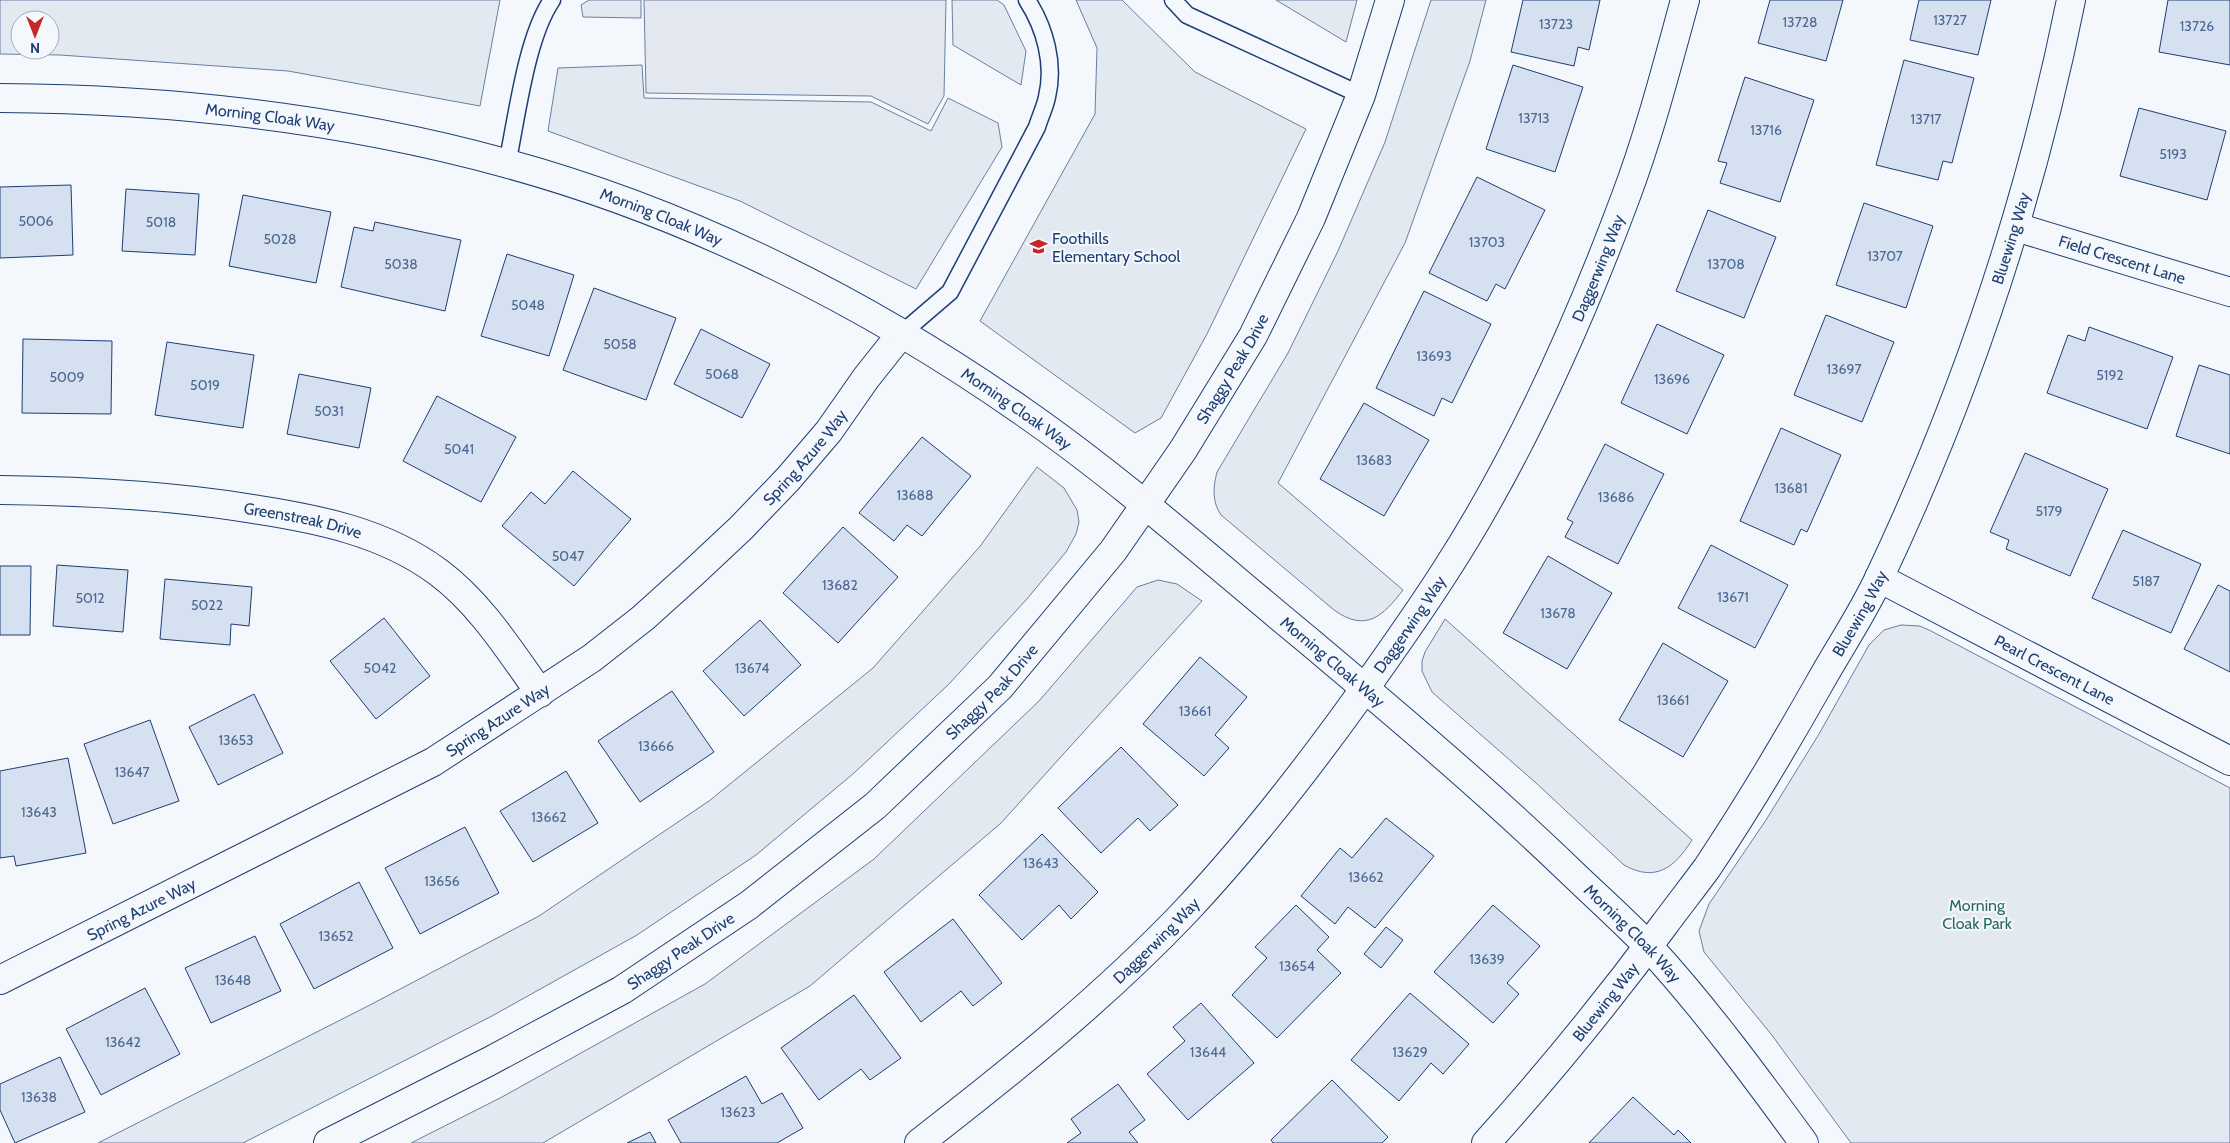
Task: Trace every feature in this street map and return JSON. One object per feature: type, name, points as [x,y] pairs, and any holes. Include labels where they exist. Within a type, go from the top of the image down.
[{"type":"street","name":"Shaggy Peak Drive","points":[[328,1143],[488,1062],[622,990],[749,906],[875,806],[1000,688],[1113,551],[1183,450],[1253,336],[1311,218],[1362,94],[1390,0]]},
{"type":"street","name":"Daggerwing Way","points":[[919,1143],[1062,1029],[1183,914],[1284,799],[1366,688],[1447,568],[1493,491],[1541,398],[1587,294],[1627,194],[1659,95],[1685,0]]},
{"type":"street","name":"Bluewing Way","points":[[1486,1143],[1550,1072],[1612,996],[1706,869],[1796,725],[1879,578],[1930,461],[1977,341],[2016,227],[2053,87],[2071,0]]},
{"type":"street","name":"Morning Cloak Way","points":[[0,98],[145,104],[268,115],[388,135],[507,164],[600,194],[693,228],[782,270],[901,334],[1020,409],[1096,464],[1366,688],[1509,813],[1648,946],[1745,1062],[1804,1143]]},
{"type":"street","name":"Field Crescent Lane","points":[[2016,227],[2058,238],[2230,292]]},
{"type":"street","name":"Spring Azure Way","points":[[0,980],[434,762],[592,658],[643,618],[741,528],[788,480],[829,431],[866,378],[901,334]]},
{"type":"street","name":"Greenstreak Drive","points":[[0,490],[150,495],[309,518],[359,532],[403,550],[438,572],[468,599],[492,626],[540,693]]},
{"type":"street","name":"Pearl Crescent Lane","points":[[1879,578],[2230,761]]},
{"type":"lane","points":[[507,164],[533,43],[541,20],[552,0]]},
{"type":"lane","points":[[901,334],[950,292],[1037,127],[1047,98],[1050,73],[1048,50],[1042,30],[1027,0]]},
{"type":"lane","points":[[1173,0],[1187,15],[1362,94]]},
{"type":"green space","points":[[0,0],[500,0],[480,106],[288,71],[60,55],[60,10],[10,10],[10,54],[0,54]]},
{"type":"green space","points":[[589,0],[641,0],[641,18],[583,17],[581,5]]},
{"type":"green space","points":[[952,0],[997,0],[1004,5],[1026,51],[1021,85],[953,45]]},
{"type":"green space","points":[[1076,0],[1122,0],[1195,72],[1306,129],[1207,334],[1161,418],[1135,433],[980,321],[1095,114],[1097,48]]},
{"type":"green space","points":[[1276,0],[1357,0],[1346,42]]},
{"type":"green space","points":[[1431,0],[1486,0],[1470,61],[1405,243],[1278,483],[1403,590],[1381,614],[1365,621],[1355,620],[1345,617],[1334,610],[1221,515],[1215,500],[1215,483],[1217,472],[1288,353],[1338,251],[1385,142]]},
{"type":"green space","points":[[642,65],[644,98],[871,102],[931,131],[948,98],[998,123],[1002,147],[916,289],[740,201],[548,131],[558,68]]},
{"type":"green space","points":[[1037,467],[1064,488],[1077,510],[1079,522],[1076,534],[1066,552],[1026,600],[949,684],[854,773],[756,855],[637,935],[492,1016],[243,1143],[98,1143],[368,1006],[539,916],[709,801],[873,668],[981,545]]},
{"type":"green space","points":[[1158,580],[1177,584],[1202,601],[1001,823],[810,986],[543,1143],[411,1143],[502,1097],[705,984],[874,859],[1039,701],[1137,587]]},
{"type":"green space","points":[[1445,619],[1692,840],[1679,858],[1671,865],[1655,872],[1635,870],[1624,865],[1535,782],[1432,692],[1422,671],[1422,661],[1425,652]]},
{"type":"green space","name":"Morning Cloak Park","points":[[1901,625],[1920,626],[1931,631],[2230,788],[2230,1143],[1851,1143],[1771,1034],[1704,952],[1699,931],[1709,904],[1766,820],[1819,734],[1869,645],[1884,630]]},
{"type":"shaded area","points":[[644,0],[946,0],[944,96],[928,124],[871,96],[646,93]]},
{"type":"building","points":[[1523,0],[1600,0],[1589,50],[1578,47],[1574,66],[1511,52]]},
{"type":"building","points":[[1770,0],[1843,0],[1826,61],[1758,43]]},
{"type":"building","points":[[1919,0],[1991,0],[1978,55],[1910,40]]},
{"type":"building","points":[[2168,0],[2230,0],[2230,65],[2159,52]]},
{"type":"building","points":[[1904,60],[1974,78],[1952,163],[1943,161],[1938,180],[1876,165]]},
{"type":"building","points":[[1513,65],[1583,87],[1555,172],[1486,149]]},
{"type":"building","points":[[1745,77],[1814,100],[1780,202],[1720,183],[1727,163],[1718,161]]},
{"type":"building","points":[[2139,108],[2226,131],[2207,200],[2120,176]]},
{"type":"building","points":[[1477,177],[1545,210],[1505,289],[1496,284],[1487,301],[1429,273]]},
{"type":"building","points":[[71,185],[73,255],[0,258],[0,187]]},
{"type":"building","points":[[126,189],[199,194],[195,255],[122,251]]},
{"type":"building","points":[[243,195],[331,212],[316,283],[229,266]]},
{"type":"building","points":[[1864,203],[1933,226],[1906,308],[1836,285]]},
{"type":"building","points":[[1708,210],[1776,237],[1744,318],[1676,291]]},
{"type":"building","points":[[375,222],[461,240],[445,311],[341,287],[354,227],[373,231]]},
{"type":"building","points":[[507,254],[574,275],[549,356],[481,336]]},
{"type":"building","points":[[594,288],[676,318],[646,400],[563,370]]},
{"type":"building","points":[[1424,291],[1491,324],[1452,403],[1442,398],[1434,416],[1376,388]]},
{"type":"building","points":[[1826,315],[1894,342],[1862,422],[1794,395]]},
{"type":"building","points":[[1657,324],[1724,355],[1687,434],[1621,403]]},
{"type":"building","points":[[2089,327],[2173,357],[2147,429],[2047,393],[2068,335],[2085,341]]},
{"type":"building","points":[[701,329],[770,364],[742,418],[674,384]]},
{"type":"building","points":[[23,339],[112,341],[111,414],[22,413]]},
{"type":"building","points":[[167,342],[254,355],[243,428],[155,415]]},
{"type":"building","points":[[2199,365],[2230,375],[2230,454],[2176,436]]},
{"type":"building","points":[[299,374],[371,388],[359,448],[287,434]]},
{"type":"building","points":[[437,396],[516,437],[481,502],[403,461]]},
{"type":"building","points":[[1364,403],[1429,440],[1384,516],[1320,479]]},
{"type":"building","points":[[1781,428],[1841,455],[1807,532],[1801,529],[1794,545],[1740,521]]},
{"type":"building","points":[[922,437],[971,476],[922,536],[907,525],[894,541],[859,513]]},
{"type":"building","points":[[1605,444],[1664,474],[1618,564],[1565,537],[1573,522],[1567,519]]},
{"type":"building","points":[[2025,453],[2108,489],[2070,576],[2006,549],[2009,540],[1990,532]]},
{"type":"building","points":[[573,471],[631,519],[574,586],[502,526],[531,492],[545,504]]},
{"type":"building","points":[[843,527],[898,577],[838,643],[783,593]]},
{"type":"building","points":[[2123,530],[2201,564],[2171,633],[2092,598]]},
{"type":"building","points":[[1711,545],[1788,585],[1755,648],[1678,608]]},
{"type":"building","points":[[1548,556],[1612,593],[1567,669],[1503,633]]},
{"type":"building","points":[[57,565],[128,570],[123,632],[53,626]]},
{"type":"building","points":[[0,566],[31,566],[30,635],[0,635]]},
{"type":"building","points":[[165,579],[252,587],[249,626],[231,624],[230,645],[160,639]]},
{"type":"building","points":[[2218,585],[2230,591],[2230,672],[2184,649]]},
{"type":"building","points":[[384,618],[430,676],[376,719],[330,661]]},
{"type":"building","points":[[760,620],[801,665],[744,716],[703,671]]},
{"type":"building","points":[[1663,643],[1728,681],[1683,757],[1619,720]]},
{"type":"building","points":[[1200,657],[1247,697],[1215,735],[1229,748],[1204,776],[1143,724]]},
{"type":"building","points":[[672,691],[714,752],[640,802],[598,741]]},
{"type":"building","points":[[254,694],[283,753],[218,785],[189,727]]},
{"type":"building","points":[[150,720],[179,801],[113,824],[84,744]]},
{"type":"building","points":[[1121,747],[1178,805],[1150,831],[1138,818],[1101,853],[1058,808]]},
{"type":"building","points":[[68,758],[86,853],[16,866],[14,856],[0,858],[0,771]]},
{"type":"building","points":[[566,771],[598,823],[533,862],[500,811]]},
{"type":"building","points":[[1386,818],[1434,856],[1375,928],[1348,907],[1335,924],[1301,896],[1340,848],[1352,858]]},
{"type":"building","points":[[465,827],[499,893],[420,934],[385,868]]},
{"type":"building","points":[[1042,834],[1098,892],[1071,919],[1059,905],[1022,940],[979,895]]},
{"type":"building","points":[[359,882],[393,948],[314,989],[280,924]]},
{"type":"building","points":[[1296,905],[1329,937],[1317,950],[1341,973],[1277,1038],[1232,995],[1267,958],[1255,947]]},
{"type":"building","points":[[1493,905],[1540,946],[1507,983],[1519,994],[1493,1023],[1434,972]]},
{"type":"building","points":[[953,919],[1002,983],[973,1006],[961,991],[921,1022],[884,972]]},
{"type":"building","points":[[1386,927],[1403,940],[1381,968],[1364,954]]},
{"type":"building","points":[[255,936],[281,991],[211,1023],[185,968]]},
{"type":"building","points":[[145,988],[180,1054],[101,1095],[66,1029]]},
{"type":"building","points":[[1410,993],[1469,1044],[1443,1074],[1431,1063],[1399,1101],[1351,1060]]},
{"type":"building","points":[[854,995],[901,1058],[870,1080],[861,1069],[819,1100],[781,1048]]},
{"type":"building","points":[[1201,1003],[1254,1063],[1188,1120],[1147,1074],[1185,1041],[1173,1027]]},
{"type":"building","points":[[60,1057],[85,1112],[15,1143],[0,1110],[0,1084]]},
{"type":"building","points":[[746,1076],[762,1104],[782,1093],[803,1128],[777,1143],[681,1143],[668,1120]]},
{"type":"building","points":[[1332,1080],[1388,1137],[1382,1143],[1273,1143],[1271,1140]]},
{"type":"building","points":[[1118,1084],[1145,1120],[1129,1132],[1138,1143],[1067,1143],[1081,1133],[1071,1119]]},
{"type":"building","points":[[1633,1097],[1674,1135],[1678,1130],[1691,1143],[1589,1143]]},
{"type":"building","points":[[650,1132],[656,1143],[627,1143]]},
{"type":"place","name":"Foothills Elementary School","points":[[1038,247]]}]
